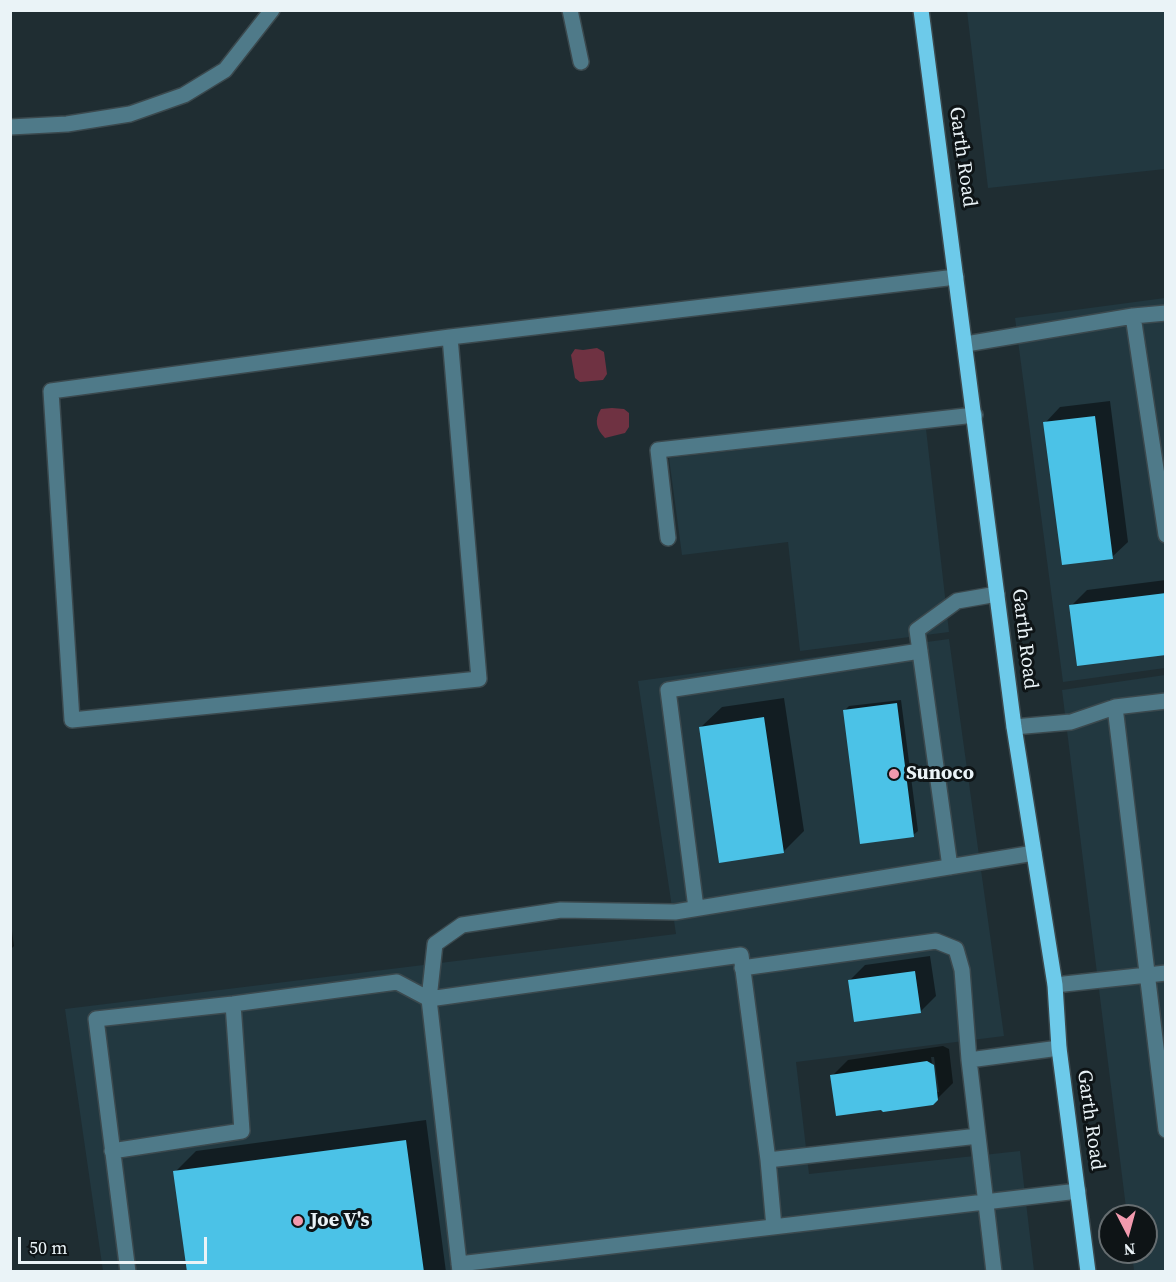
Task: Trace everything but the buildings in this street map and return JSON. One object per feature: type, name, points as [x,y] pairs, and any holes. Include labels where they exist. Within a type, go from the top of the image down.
[{"type":"main road","name":"Garth Road","points":[[921,10],[1014,727],[1055,985],[1059,1048],[1088,1272]]},
{"type":"street","points":[[10,127],[67,124],[130,114],[184,95],[225,70],[272,10]]},
{"type":"street","points":[[570,10],[581,62]]},
{"type":"street","points":[[450,337],[479,679],[72,720],[51,391],[450,337],[956,277]]},
{"type":"street","points":[[966,344],[1133,316],[1166,313]]},
{"type":"street","points":[[1133,316],[1166,535]]},
{"type":"street","points":[[668,538],[658,450],[975,415]]},
{"type":"street","points":[[950,867],[917,630],[957,601],[998,594]]},
{"type":"street","points":[[696,908],[668,690],[920,651]]},
{"type":"street","points":[[1014,727],[1071,722],[1115,707],[1166,701]]},
{"type":"street","points":[[1115,707],[1166,1130]]},
{"type":"street","points":[[1034,853],[675,912],[561,910],[462,925],[435,944],[429,999],[460,1268],[774,1227],[1078,1191]]},
{"type":"street","points":[[742,968],[936,941],[956,949],[962,970],[969,1060],[994,1272]]},
{"type":"street","points":[[128,1272],[96,1019],[233,1004],[397,982],[429,999],[741,955],[768,1160],[774,1227]]},
{"type":"street","points":[[1055,985],[1166,973]]},
{"type":"street","points":[[112,1151],[242,1131],[233,1004]]},
{"type":"street","points":[[969,1060],[1059,1048]]},
{"type":"street","points":[[768,1160],[978,1136]]},
{"type":"shaded area","points":[[967,11],[1165,11],[1165,169],[988,188]]},
{"type":"shaded area","points":[[1165,298],[1165,668],[1063,682],[1015,318]]},
{"type":"shaded area","points":[[597,348],[604,352],[607,374],[603,380],[580,382],[575,378],[571,355],[575,349]]},
{"type":"shaded area","points":[[601,409],[624,409],[629,413],[629,427],[625,433],[605,438],[598,428],[597,417]]},
{"type":"shaded area","points":[[926,429],[949,632],[800,651],[788,542],[682,555],[669,458]]},
{"type":"shaded area","points":[[949,639],[1004,1036],[796,1062],[809,1174],[1020,1151],[1034,1271],[103,1271],[65,1009],[676,934],[638,681]]},
{"type":"shaded area","points":[[1165,675],[1165,1271],[1134,1271],[1133,1264],[1158,1264],[1158,1204],[1126,1204],[1062,690]]},
{"type":"place","name":"Sunoco","points":[[894,774]]},
{"type":"place","name":"Joe V's","points":[[298,1221]]}]
